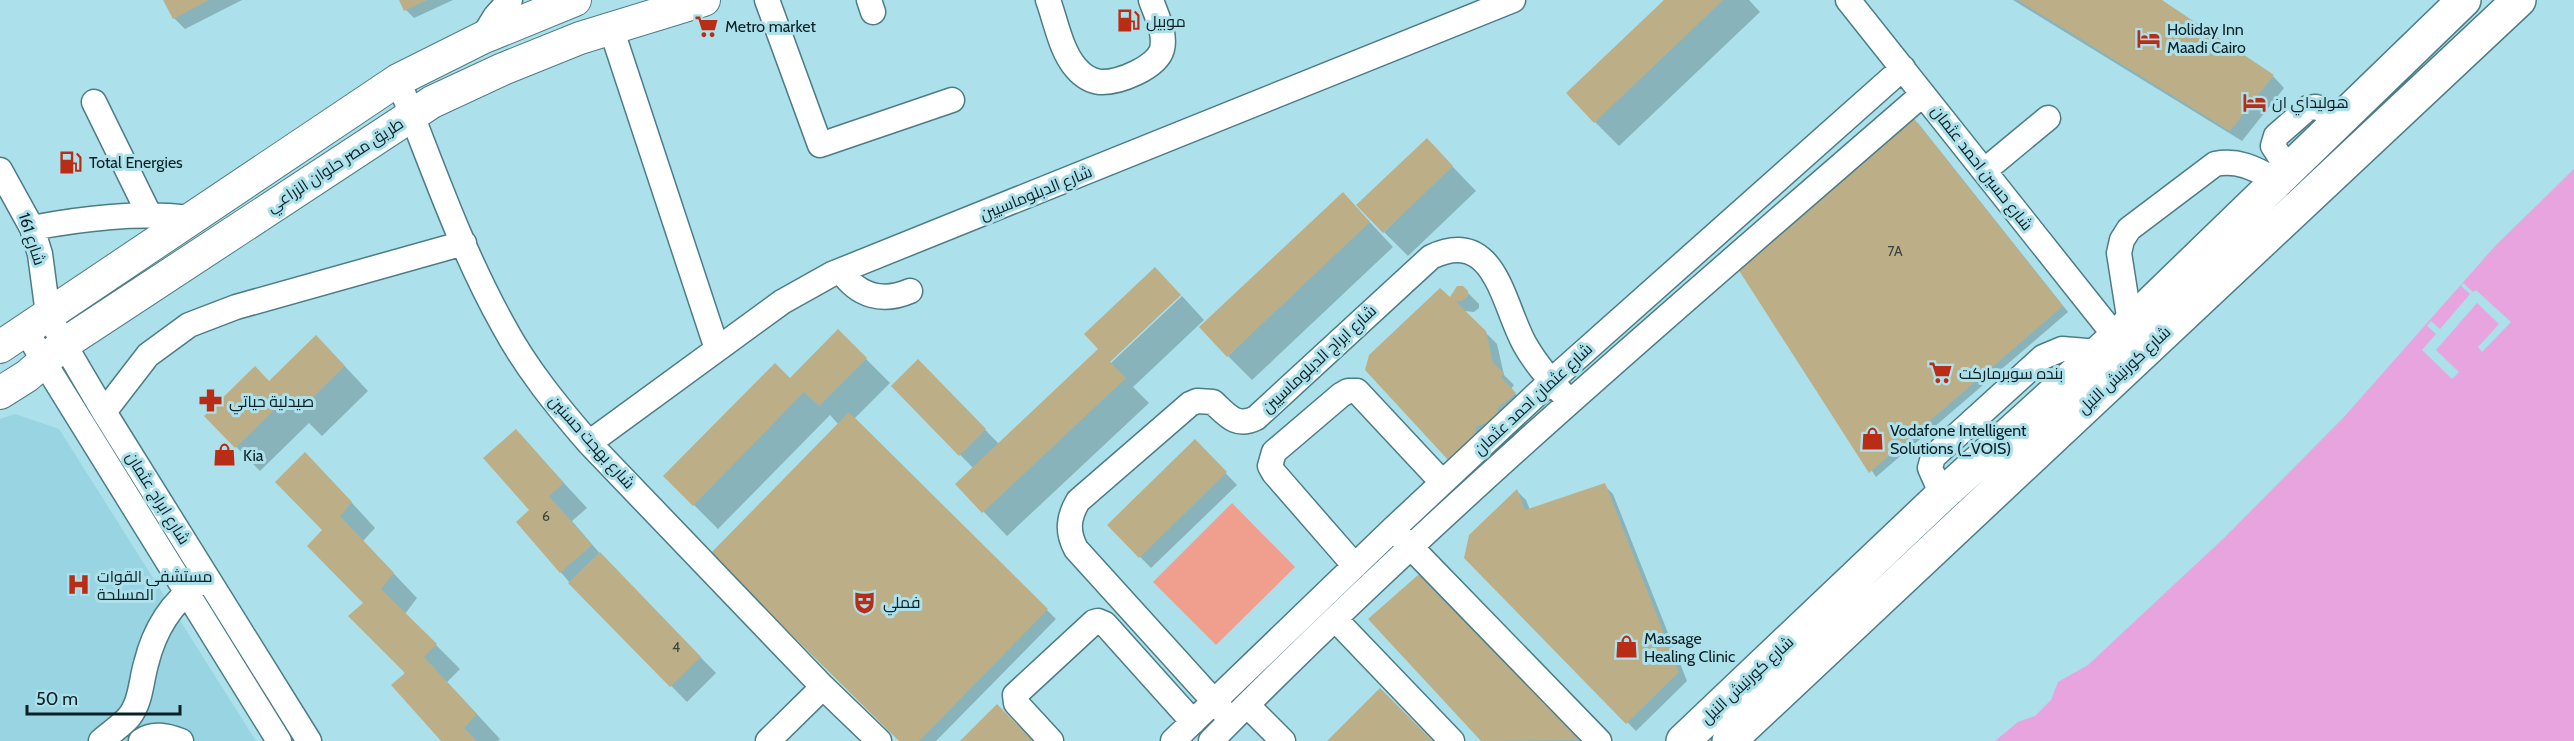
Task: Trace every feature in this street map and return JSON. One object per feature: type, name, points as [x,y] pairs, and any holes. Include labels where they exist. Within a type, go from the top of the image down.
[{"type":"highway","name":"شارع كورنيش النيل","points":[[1683,741],[1942,495],[2115,337],[2464,0]]},
{"type":"highway","name":"شارع كورنيش النيل","points":[[1729,741],[2519,0]]},
{"type":"main road","points":[[0,347],[398,81],[482,38],[575,0]]},
{"type":"main road","name":"طريق مصر حلوان الزراعي","points":[[0,393],[54,353],[432,102],[502,69],[612,28],[704,0]]},
{"type":"street","points":[[482,38],[495,17],[510,0]]},
{"type":"street","points":[[767,0],[820,146],[952,100]]},
{"type":"street","points":[[1048,0],[1067,56],[1087,78],[1098,82],[1111,81],[1145,69],[1155,62],[1164,39],[1150,0]]},
{"type":"street","name":"شارع حسين احمد عثمان","points":[[1848,0],[2115,337]]},
{"type":"street","name":"شارع الدبلوماسيين","points":[[589,442],[806,287],[1510,1]]},
{"type":"street","points":[[612,28],[717,349]]},
{"type":"street","name":"شارع عثمان احمد عثمان","points":[[1173,741],[1551,381],[1903,68]]},
{"type":"street","name":"شارع بهجت حسنين","points":[[398,81],[464,243],[503,325],[557,406],[822,687],[879,741]]},
{"type":"street","name":"شارع عثمان احمد عثمان","points":[[1211,741],[1335,619],[1570,402],[1923,94]]},
{"type":"street","points":[[94,102],[149,214]]},
{"type":"street","points":[[1984,171],[2048,118]]},
{"type":"street","points":[[2115,337],[2119,254],[2122,240],[2129,229],[2215,164],[2229,161],[2242,163],[2283,175]]},
{"type":"street","name":"شارع 161","points":[[0,170],[32,228],[40,254],[37,322]]},
{"type":"street","points":[[32,228],[81,219],[149,214],[191,218]]},
{"type":"street","points":[[1721,230],[1739,253]]},
{"type":"street","points":[[104,412],[148,355],[189,325],[228,310],[464,243]]},
{"type":"street","name":"شارع ابراج الدبلوماسيين","points":[[1283,741],[1239,713],[1215,702],[1076,549],[1071,540],[1070,520],[1078,501],[1190,404],[1197,401],[1213,402],[1232,420],[1240,422],[1256,418],[1431,257],[1443,251],[1457,249],[1471,252],[1493,269],[1525,344],[1551,381],[1570,402]]},
{"type":"street","points":[[841,271],[848,282],[859,291],[871,296],[897,296],[910,291]]},
{"type":"street","name":"شارع ابراج عثمان","points":[[37,322],[273,740]]},
{"type":"street","name":"شارع ابراج عثمان","points":[[54,353],[104,412],[309,741]]},
{"type":"street","points":[[1355,566],[1274,473],[1270,466],[1274,452],[1341,395],[1348,391],[1357,391],[1442,483]]},
{"type":"street","points":[[1393,529],[1599,741]]},
{"type":"street","points":[[101,741],[130,716],[138,700],[154,638],[168,613],[187,591],[207,577]]},
{"type":"street","points":[[1335,619],[1452,741]]},
{"type":"street","points":[[1051,741],[1016,703],[1015,695],[1096,621],[1105,624],[1193,722]]},
{"type":"street","points":[[768,741],[822,687]]},
{"type":"street","points":[[130,716],[143,739],[170,737],[181,741]]},
{"type":"shaded area","points":[[2574,169],[2574,741],[1995,741],[2018,722],[2035,716],[2051,700],[2058,682],[2088,665],[2223,539],[2344,417],[2496,245]]},
{"type":"shaded area","name":"مستشفى القوات المسلحة","points":[[15,414],[59,429],[256,741],[0,741],[0,419]]},
{"type":"shaded area","points":[[1232,503],[1295,567],[1216,645],[1153,582]]},
{"type":"pier","points":[[2463,283],[2473,292],[2476,290],[2511,322],[2482,352],[2478,347],[2499,324],[2477,303],[2436,350],[2459,372],[2452,379],[2422,350],[2436,334],[2427,326],[2431,321],[2440,329],[2470,294],[2461,286]]},
{"type":"building","points":[[163,0],[209,0],[173,19]]},
{"type":"building","points":[[399,0],[427,0],[404,11]]},
{"type":"building","points":[[1664,0],[1723,0],[1594,123],[1566,93]]},
{"type":"building","name":"Holiday Inn Maadi Cairo","points":[[2018,0],[2162,0],[2274,75],[2230,131]]},
{"type":"building","points":[[1912,116],[2063,306],[1869,473],[1738,269]]},
{"type":"building","points":[[1427,138],[1453,166],[1383,233],[1356,205]]},
{"type":"building","points":[[1343,192],[1370,222],[1227,357],[1199,327]]},
{"type":"building","points":[[1155,267],[1181,295],[1110,362],[1126,378],[982,513],[955,484],[1098,349],[1084,334]]},
{"type":"building","points":[[1457,286],[1463,286],[1468,291],[1468,296],[1462,301],[1455,301],[1486,331],[1493,363],[1504,373],[1501,377],[1516,393],[1497,409],[1500,418],[1475,427],[1477,435],[1471,444],[1462,445],[1449,461],[1365,370],[1369,355],[1440,288],[1450,297]]},
{"type":"building","points":[[838,329],[867,358],[819,406],[804,392],[693,506],[663,476],[775,363],[790,378]]},
{"type":"building","points":[[316,335],[345,366],[297,413],[284,400],[235,448],[204,416],[255,366],[269,381]]},
{"type":"building","points":[[918,359],[986,429],[959,456],[891,386]]},
{"type":"building","points":[[849,412],[1048,609],[919,741],[899,741],[710,554]]},
{"type":"building","points":[[516,429],[564,483],[549,496],[592,545],[560,573],[516,522],[529,510],[483,458]]},
{"type":"building","points":[[1195,439],[1227,472],[1139,558],[1107,525]]},
{"type":"building","points":[[305,452],[352,502],[340,516],[394,573],[381,589],[437,644],[424,657],[477,714],[464,728],[477,741],[441,741],[391,685],[405,673],[348,616],[363,603],[307,546],[322,530],[275,482]]},
{"type":"building","points":[[1605,483],[1679,672],[1626,724],[1464,558],[1469,535],[1517,489],[1525,510]]},
{"type":"building","points":[[600,552],[701,657],[670,687],[568,583]]},
{"type":"building","points":[[1418,575],[1434,580],[1584,740],[1481,741],[1368,619]]},
{"type":"building","points":[[1380,688],[1433,741],[1327,741]]},
{"type":"building","points":[[997,704],[1033,741],[960,741]]},
{"type":"place","name":"موبيل","points":[[1128,21]]},
{"type":"place","name":"Metro market","points":[[707,26]]},
{"type":"place","name":"Holiday Inn Maadi Cairo","points":[[2149,38]]},
{"type":"place","name":"هوليداي ان","points":[[2254,102]]},
{"type":"place","name":"Total Energies","points":[[71,162]]},
{"type":"place","name":"بنده سوبرماركت","points":[[1941,373]]},
{"type":"place","name":"صيدلية حياتي","points":[[211,401]]},
{"type":"place","name":"Vodafone Intelligent Solutions (_VOIS)","points":[[1872,439]]},
{"type":"place","name":"Kia","points":[[225,455]]},
{"type":"place","name":"مستشفى القوات المسلحة","points":[[79,585]]},
{"type":"place","name":"فملي","points":[[865,602]]},
{"type":"place","name":"Massage Healing Clinic","points":[[1626,647]]}]
